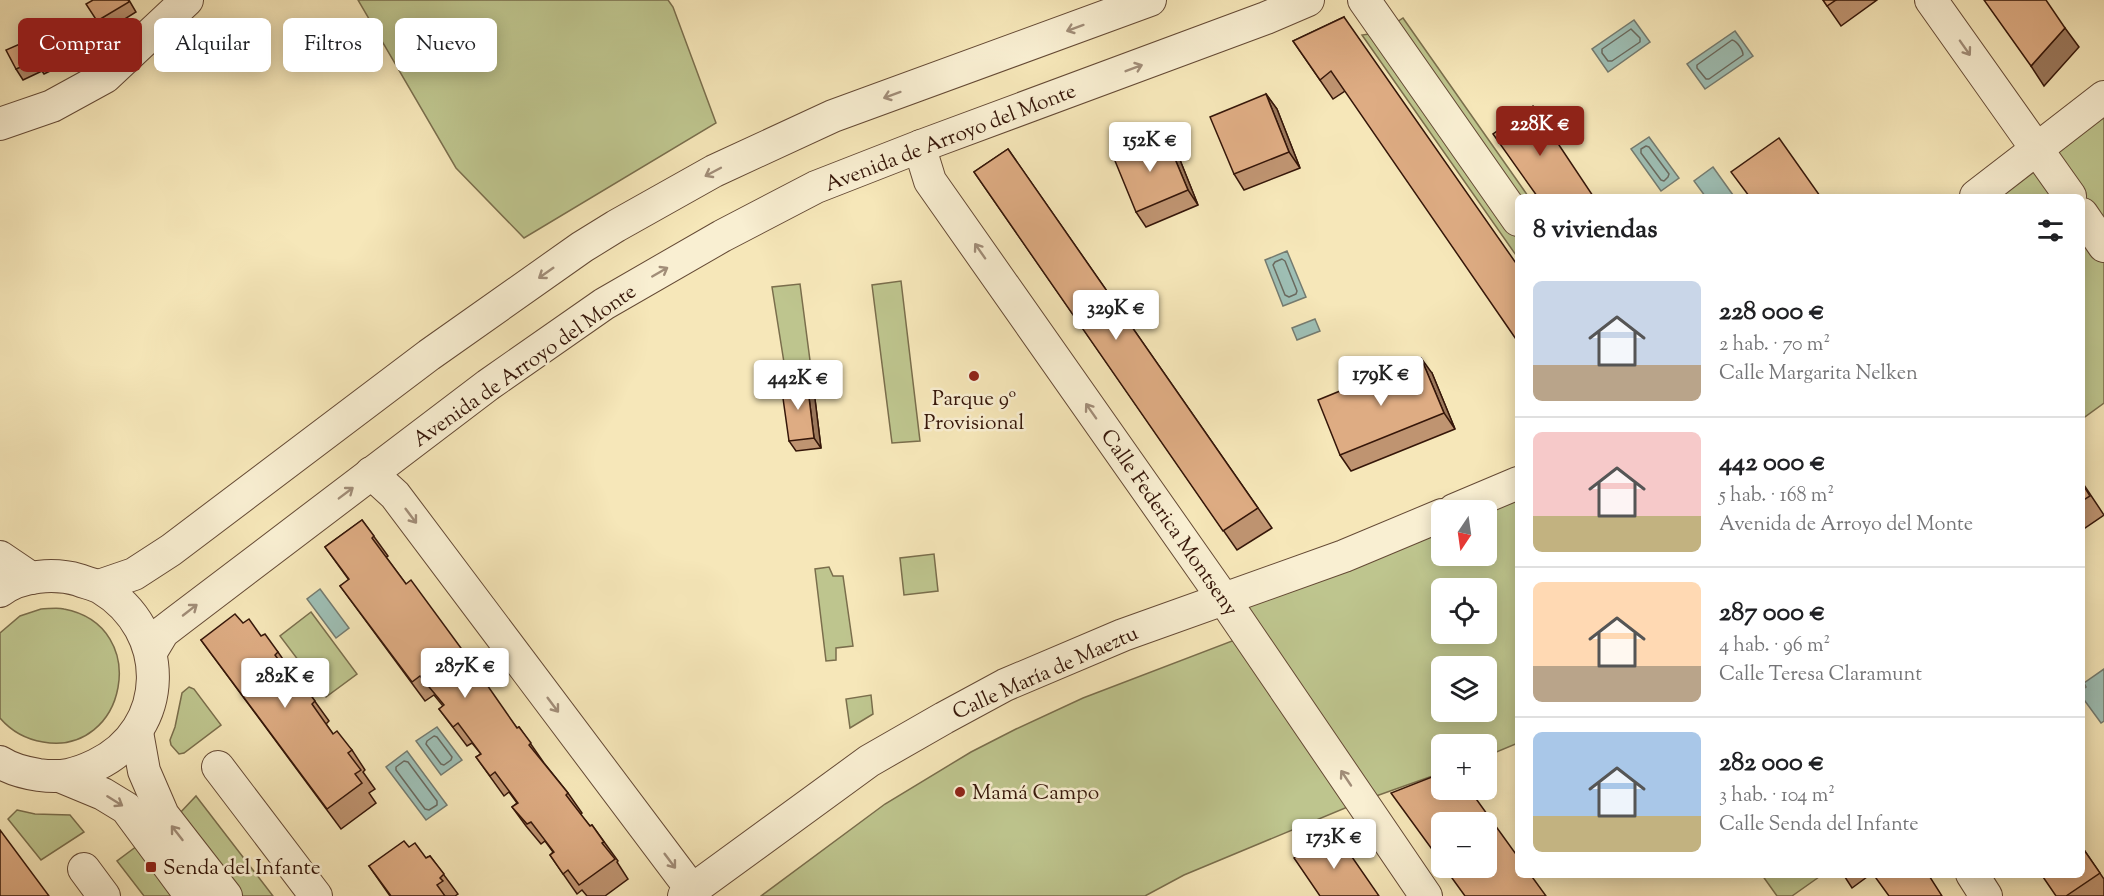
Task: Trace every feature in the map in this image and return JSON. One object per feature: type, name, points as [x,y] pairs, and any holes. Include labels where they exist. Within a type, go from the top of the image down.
[{"type":"street","points":[[99,586],[134,574],[171,550],[429,355],[582,248],[714,171],[833,116],[1149,0]]},
{"type":"street","name":"Avenida de Arroyo del Monte","points":[[151,652],[163,632],[488,385],[604,304],[722,236],[816,187],[1245,27],[1308,0]]},
{"type":"street","points":[[1364,0],[1515,216]]},
{"type":"street","points":[[1931,0],[2069,194]]},
{"type":"street","points":[[0,124],[52,106],[105,77],[185,1]]},
{"type":"street","points":[[1979,194],[2104,98]]},
{"type":"street","name":"Calle Federica Montseny","points":[[921,146],[930,181],[1223,598],[1426,896]]},
{"type":"street","points":[[2085,218],[2104,246]]},
{"type":"street","points":[[371,473],[395,495],[688,893]]},
{"type":"street","points":[[1478,500],[1515,484]]},
{"type":"street","name":"Calle María de Maeztu","points":[[688,893],[869,761],[944,717],[1005,685],[1123,635],[1344,556],[1431,520]]},
{"type":"street","points":[[0,557],[31,578]]},
{"type":"street","points":[[0,591],[31,578],[66,576],[99,586],[122,603],[134,618],[151,652],[154,676],[148,705],[137,732],[112,757],[81,772],[62,777]]},
{"type":"street","points":[[137,732],[144,771],[163,815],[226,896]]},
{"type":"street","points":[[1,764],[21,772],[62,777],[103,794],[126,808],[191,896]]},
{"type":"street","points":[[218,767],[316,896]]},
{"type":"street","points":[[84,869],[104,896]]},
{"type":"street","points":[[1975,878],[1986,896]]},
{"type":"green space","points":[[358,0],[668,0],[673,7],[716,123],[524,238],[456,168],[400,72],[497,72],[497,18],[395,18],[395,63],[383,43],[383,18],[368,18]]},
{"type":"green space","points":[[1403,18],[1527,194],[1517,194],[1391,26]]},
{"type":"green space","points":[[1376,33],[1515,235],[1515,254],[1362,35]]},
{"type":"green space","points":[[2104,99],[2104,403],[2085,417],[2085,194],[1978,194]]},
{"type":"green space","points":[[901,281],[920,441],[892,443],[872,285]]},
{"type":"green space","points":[[800,284],[814,391],[789,394],[772,287]]},
{"type":"green space","points":[[1515,486],[1515,744],[1497,752],[1497,734],[1431,734],[1431,777],[1362,801],[1184,875],[1145,896],[761,896],[885,804],[971,752],[1083,698],[1248,635],[1223,598],[1431,519],[1431,566],[1497,566],[1497,501]]},
{"type":"green space","points":[[934,554],[938,591],[904,595],[900,558]]},
{"type":"green space","points":[[829,567],[833,576],[843,576],[853,646],[836,648],[836,660],[826,661],[815,569]]},
{"type":"green space","points":[[41,609],[64,609],[92,620],[110,639],[118,663],[118,688],[110,711],[94,730],[71,741],[43,742],[30,739],[14,731],[0,718],[0,633],[20,616]]},
{"type":"green space","points":[[311,612],[357,674],[326,697],[280,636]]},
{"type":"green space","points":[[189,687],[194,689],[221,725],[184,753],[179,754],[171,745],[170,740],[182,693]]},
{"type":"green space","points":[[871,695],[873,714],[850,728],[846,699]]},
{"type":"green space","points":[[196,796],[273,896],[241,896],[178,815]]},
{"type":"green space","points":[[17,810],[35,814],[70,815],[84,832],[41,860],[8,819]]},
{"type":"green space","points":[[137,846],[175,896],[144,896],[117,861]]},
{"type":"green space","points":[[1764,878],[1818,878],[1792,896],[1777,896]]},
{"type":"water","points":[[1634,20],[1650,42],[1608,72],[1592,49]]},
{"type":"water","points":[[1735,31],[1753,56],[1705,89],[1687,64]]},
{"type":"water","points":[[1649,137],[1679,178],[1661,191],[1631,149]]},
{"type":"water","points":[[1713,167],[1732,194],[1704,194],[1694,181]]},
{"type":"water","points":[[1287,251],[1306,297],[1283,306],[1265,260]]},
{"type":"water","points":[[1315,319],[1320,331],[1297,340],[1292,328]]},
{"type":"water","points":[[320,589],[349,628],[336,638],[307,599]]},
{"type":"water","points":[[2104,669],[2104,721],[2101,723],[2085,701],[2085,682]]},
{"type":"water","points":[[437,727],[462,760],[441,775],[416,741]]},
{"type":"water","points":[[407,751],[447,805],[426,820],[386,767]]},
{"type":"building","points":[[93,0],[128,0],[129,2],[102,18],[95,18],[86,4]]},
{"type":"building","points":[[1823,0],[1836,0],[1827,6]]},
{"type":"building","points":[[1984,0],[2046,0],[2065,28],[2031,66]]},
{"type":"building","points":[[1344,17],[1515,262],[1515,338],[1331,71],[1320,80],[1293,41]]},
{"type":"building","points":[[18,45],[18,68],[16,69],[6,50]]},
{"type":"building","points":[[1266,94],[1289,152],[1234,174],[1210,117]]},
{"type":"building","points":[[1533,106],[1592,194],[1536,194],[1493,134]]},
{"type":"building","points":[[1165,135],[1188,190],[1136,212],[1113,156]]},
{"type":"building","points":[[1779,138],[1819,194],[1748,194],[1731,172]]},
{"type":"building","points":[[1008,149],[1258,508],[1223,531],[974,172]]},
{"type":"building","points":[[1421,358],[1444,413],[1340,455],[1318,400]]},
{"type":"building","points":[[807,381],[814,438],[789,441],[781,384]]},
{"type":"building","points":[[2085,488],[2090,496],[2085,499]]},
{"type":"building","points":[[362,520],[374,536],[372,538],[406,584],[411,580],[517,728],[519,727],[531,743],[529,745],[568,793],[566,795],[590,826],[592,825],[604,842],[602,843],[615,859],[579,885],[568,870],[563,874],[550,855],[554,852],[531,822],[527,824],[512,807],[518,803],[495,772],[490,776],[476,757],[481,754],[458,723],[453,727],[439,709],[444,705],[420,676],[412,682],[340,586],[349,579],[325,547]]},
{"type":"building","points":[[235,614],[243,623],[249,619],[261,636],[265,634],[278,652],[275,655],[297,685],[301,682],[315,701],[312,704],[333,734],[337,731],[352,750],[348,753],[361,770],[355,774],[362,783],[327,809],[201,640]]},
{"type":"building","points":[[1431,777],[1431,800],[1477,800],[1486,812],[1431,812],[1431,848],[1391,793]]},
{"type":"building","points":[[1497,828],[1515,853],[1515,878],[1533,878],[1546,896],[1465,896],[1452,878],[1497,878]]},
{"type":"building","points":[[0,830],[49,896],[0,896]]},
{"type":"building","points":[[1334,831],[1379,896],[1320,896],[1294,858]]},
{"type":"building","points":[[404,841],[409,847],[415,843],[426,858],[430,856],[444,874],[440,878],[443,881],[437,885],[445,896],[391,896],[369,866]]},
{"type":"building","points":[[2085,851],[2100,873],[2066,896],[2056,896],[2044,878],[2085,878]]},
{"type":"building","points":[[1876,878],[1931,878],[1942,896],[1889,896]]},
{"type":"place","name":"Parque 9º Provisional","points":[[974,376]]},
{"type":"place","name":"Mamá Campo","points":[[960,792]]},
{"type":"place","name":"Senda del Infante","points":[[151,867]]}]
